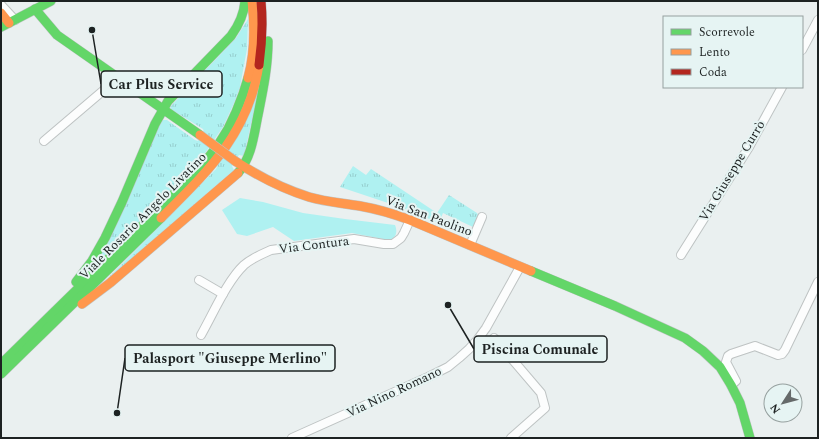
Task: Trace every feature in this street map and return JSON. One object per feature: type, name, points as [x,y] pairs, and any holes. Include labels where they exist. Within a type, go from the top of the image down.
[{"type":"street","points":[[1,28],[51,1]]},
{"type":"street","points":[[29,342],[83,274],[95,255],[115,218],[154,124],[162,110],[168,101],[227,42],[243,18],[245,1]]},
{"type":"street","name":"Viale Rosario Angelo Livatino","points":[[1,374],[29,342],[205,162],[217,146],[241,102],[249,71],[254,38],[252,1]]},
{"type":"street","points":[[29,342],[110,283],[237,174],[244,166],[251,148],[266,75],[268,39],[262,4]]},
{"type":"street","name":"Viale Rosario Angelo Livatino","points":[[1,364],[29,342],[155,225],[212,166],[224,150],[242,120],[253,89],[261,53],[262,4]]},
{"type":"street","points":[[1,5],[12,21]]},
{"type":"street","name":"Via San Paolino","points":[[36,9],[57,35],[235,161],[283,188],[309,197],[377,210],[410,220],[615,306],[685,338],[704,351],[720,367],[731,384],[740,403],[750,438]]},
{"type":"street","points":[[1,13],[12,21]]},
{"type":"street","points":[[803,48],[818,20]]},
{"type":"street","points":[[44,141],[118,78]]},
{"type":"street","name":"Via Giuseppe Currò","points":[[681,255],[749,147],[781,88]]},
{"type":"street","points":[[470,245],[482,217]]},
{"type":"street","name":"Via Contura","points":[[201,335],[233,277],[244,265],[261,254],[271,250],[288,247],[354,239],[393,244],[401,238],[410,220]]},
{"type":"street","name":"Via Nino Romano","points":[[292,438],[448,367],[469,349],[482,333],[498,308],[520,267]]},
{"type":"street","points":[[199,280],[223,294]]},
{"type":"street","points":[[731,384],[736,381],[726,362],[728,356],[755,346],[778,355],[782,354],[818,282]]},
{"type":"street","points":[[494,338],[541,393],[545,408],[511,438]]},
{"type":"green space","points":[[248,19],[247,49],[240,87],[223,127],[201,159],[146,216],[91,269],[157,128],[163,120],[167,120],[198,141],[204,132],[203,129],[172,110],[170,107],[236,38]]},
{"type":"green space","points":[[264,66],[244,156],[239,155],[232,166],[234,170],[106,280],[216,169]]},
{"type":"green space","points":[[353,166],[366,175],[371,169],[437,213],[449,195],[477,213],[478,215],[473,227],[443,213],[439,223],[400,207],[340,187]]},
{"type":"green space","points":[[240,198],[263,202],[303,213],[395,225],[396,233],[395,237],[388,240],[352,233],[294,241],[273,227],[247,236],[237,234],[222,210]]},
{"type":"traffic: fast","points":[[1,27],[51,1]]},
{"type":"traffic: fast","points":[[76,282],[92,261],[105,238],[155,124],[168,101],[231,36],[241,20],[245,1]]},
{"type":"traffic: fast","points":[[35,9],[57,35],[200,135]]},
{"type":"traffic: fast","points":[[238,173],[243,167],[254,137],[265,78],[268,41]]},
{"type":"traffic: fast","points":[[1,364],[204,163],[228,129],[236,112],[248,78]]},
{"type":"traffic: fast","points":[[1,374],[161,218]]},
{"type":"traffic: fast","points":[[531,271],[615,306],[685,338],[703,351],[720,367],[731,385],[740,403],[750,438]]},
{"type":"traffic: slow","points":[[248,78],[254,40],[252,1]]},
{"type":"traffic: slow","points":[[1,13],[9,23]]},
{"type":"traffic: slow","points":[[161,218],[195,184],[224,150],[246,111],[254,89],[259,65]]},
{"type":"traffic: slow","points":[[200,135],[235,161]]},
{"type":"traffic: slow","points":[[235,161],[271,182],[299,194],[322,200],[360,206],[398,216],[531,271]]},
{"type":"traffic: slow","points":[[82,304],[110,283],[238,173]]},
{"type":"traffic: jam","points":[[259,65],[262,33],[261,1]]},
{"type":"place","name":"Car Plus Service","points":[[92,30]]},
{"type":"place","name":"Piscina Comunale","points":[[448,305]]},
{"type":"place","name":"Palasport \"Giuseppe Merlino\"","points":[[117,413]]}]
